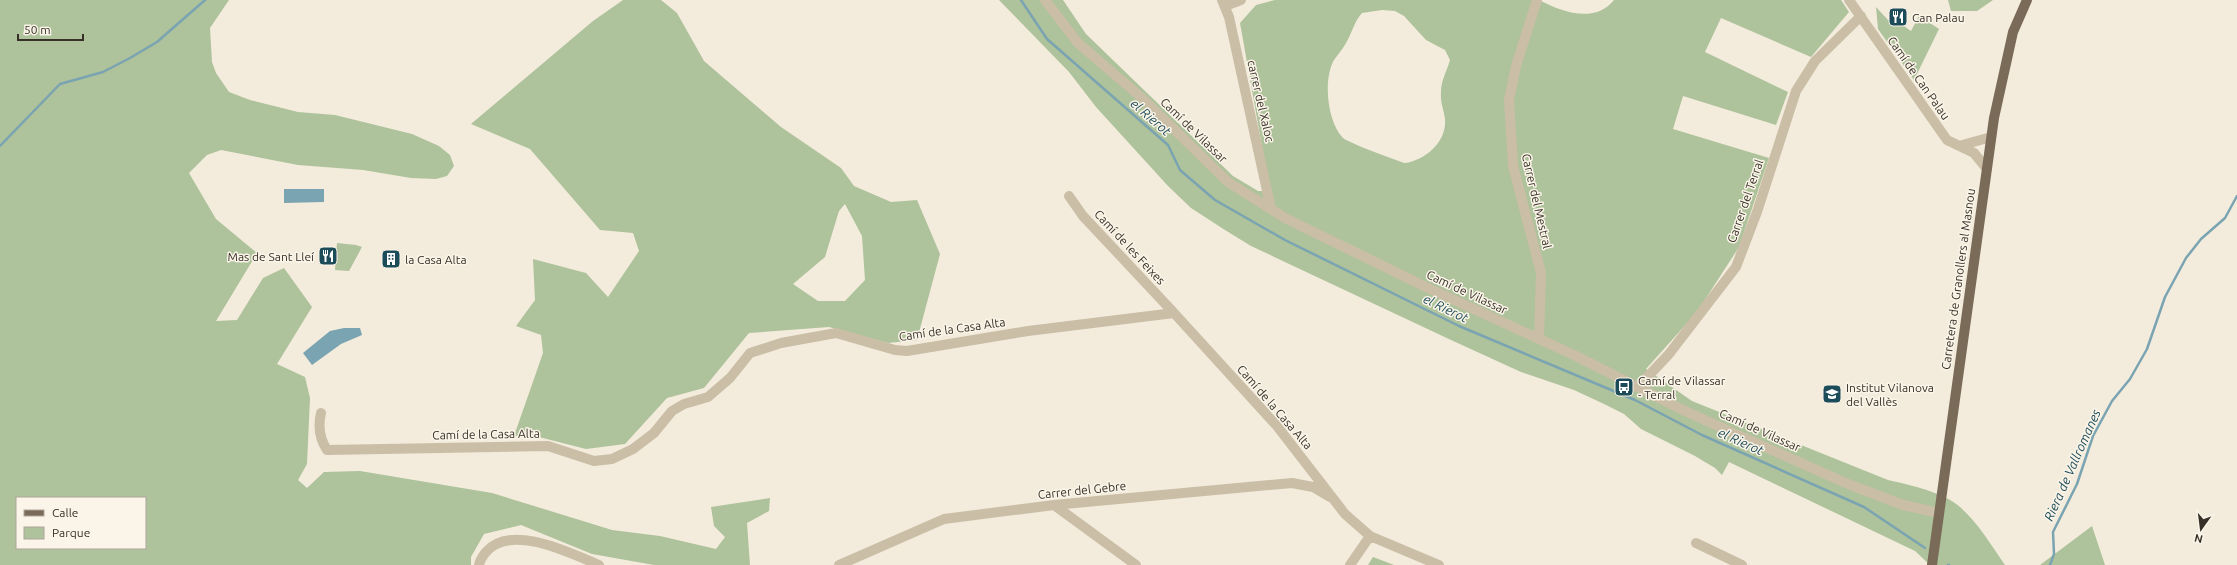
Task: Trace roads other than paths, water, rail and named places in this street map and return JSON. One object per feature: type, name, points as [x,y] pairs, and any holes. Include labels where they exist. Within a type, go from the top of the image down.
[{"type":"main road","name":"Carretera de Granollers al Masnou","points":[[1932,565],[1992,137],[2011,39],[2018,18],[2027,0]]},
{"type":"street","name":"Camí de Vilassar","points":[[1045,0],[1078,43],[1142,98],[1228,182],[1272,209],[1428,288],[1539,339],[1685,411],[1848,484],[1903,505],[1939,513]]},
{"type":"street","points":[[1223,3],[1241,0]]},
{"type":"street","name":"Carrer del Mestral","points":[[1537,0],[1516,66],[1509,100],[1513,166],[1541,273],[1539,339]]},
{"type":"street","name":"Camí de Can Palau","points":[[1849,0],[1947,140],[1974,153],[1987,169]]},
{"type":"street","name":"carrer del Xaloc","points":[[1223,3],[1229,17],[1272,209]]},
{"type":"street","name":"Carrer del Terral","points":[[1638,387],[1669,354],[1736,267],[1796,91],[1815,61],[1861,16]]},
{"type":"street","points":[[1959,146],[1992,137]]},
{"type":"street","name":"Camí de les Feixes","points":[[1069,196],[1083,216],[1174,313]]},
{"type":"street","name":"Camí de la Casa Alta","points":[[322,413],[319,422],[321,438],[327,450],[548,446],[594,461],[602,462],[633,449],[654,433],[672,411],[684,404],[708,398],[730,378],[750,353],[780,343],[836,333],[895,350],[907,351],[1028,331],[1174,313],[1277,426],[1345,514],[1370,536],[1439,565]]},
{"type":"street","name":"Carrer del Gebre","points":[[839,565],[944,519],[1054,506],[1292,483],[1313,487],[1333,499]]},
{"type":"street","points":[[1054,506],[1136,565]]},
{"type":"street","points":[[1350,565],[1370,536]]},
{"type":"street","points":[[479,565],[479,560],[492,545],[508,540],[528,540],[567,552],[599,565]]},
{"type":"street","points":[[1696,543],[1742,565]]},
{"type":"water","points":[[284,189],[324,189],[324,202],[284,203]]},
{"type":"water","points":[[344,328],[360,328],[362,335],[341,344],[312,365],[303,353],[330,331]]},
{"type":"waterway","points":[[0,146],[60,84],[103,72],[130,58],[157,42],[205,0]]},
{"type":"waterway","name":"el Rierot","points":[[1021,0],[1047,39],[1168,145],[1180,170],[1215,200],[1285,240],[1459,326],[1635,400],[1702,435],[1864,507],[1925,548]]},
{"type":"waterway","name":"Riera de Vallromanes","points":[[2050,565],[2054,554],[2053,532],[2077,484],[2093,436],[2112,401],[2130,379],[2147,349],[2165,297],[2186,258],[2201,239],[2225,218],[2237,196]]},
{"type":"place","name":"Can Palau","points":[[1898,17]]},
{"type":"place","name":"Mas de Sant Lleí","points":[[328,256]]},
{"type":"place","name":"la Casa Alta","points":[[391,259]]},
{"type":"place","name":"Camí de Vilassar - Terral","points":[[1624,387]]},
{"type":"place","name":"Institut Vilanova del Vallès","points":[[1832,394]]}]
